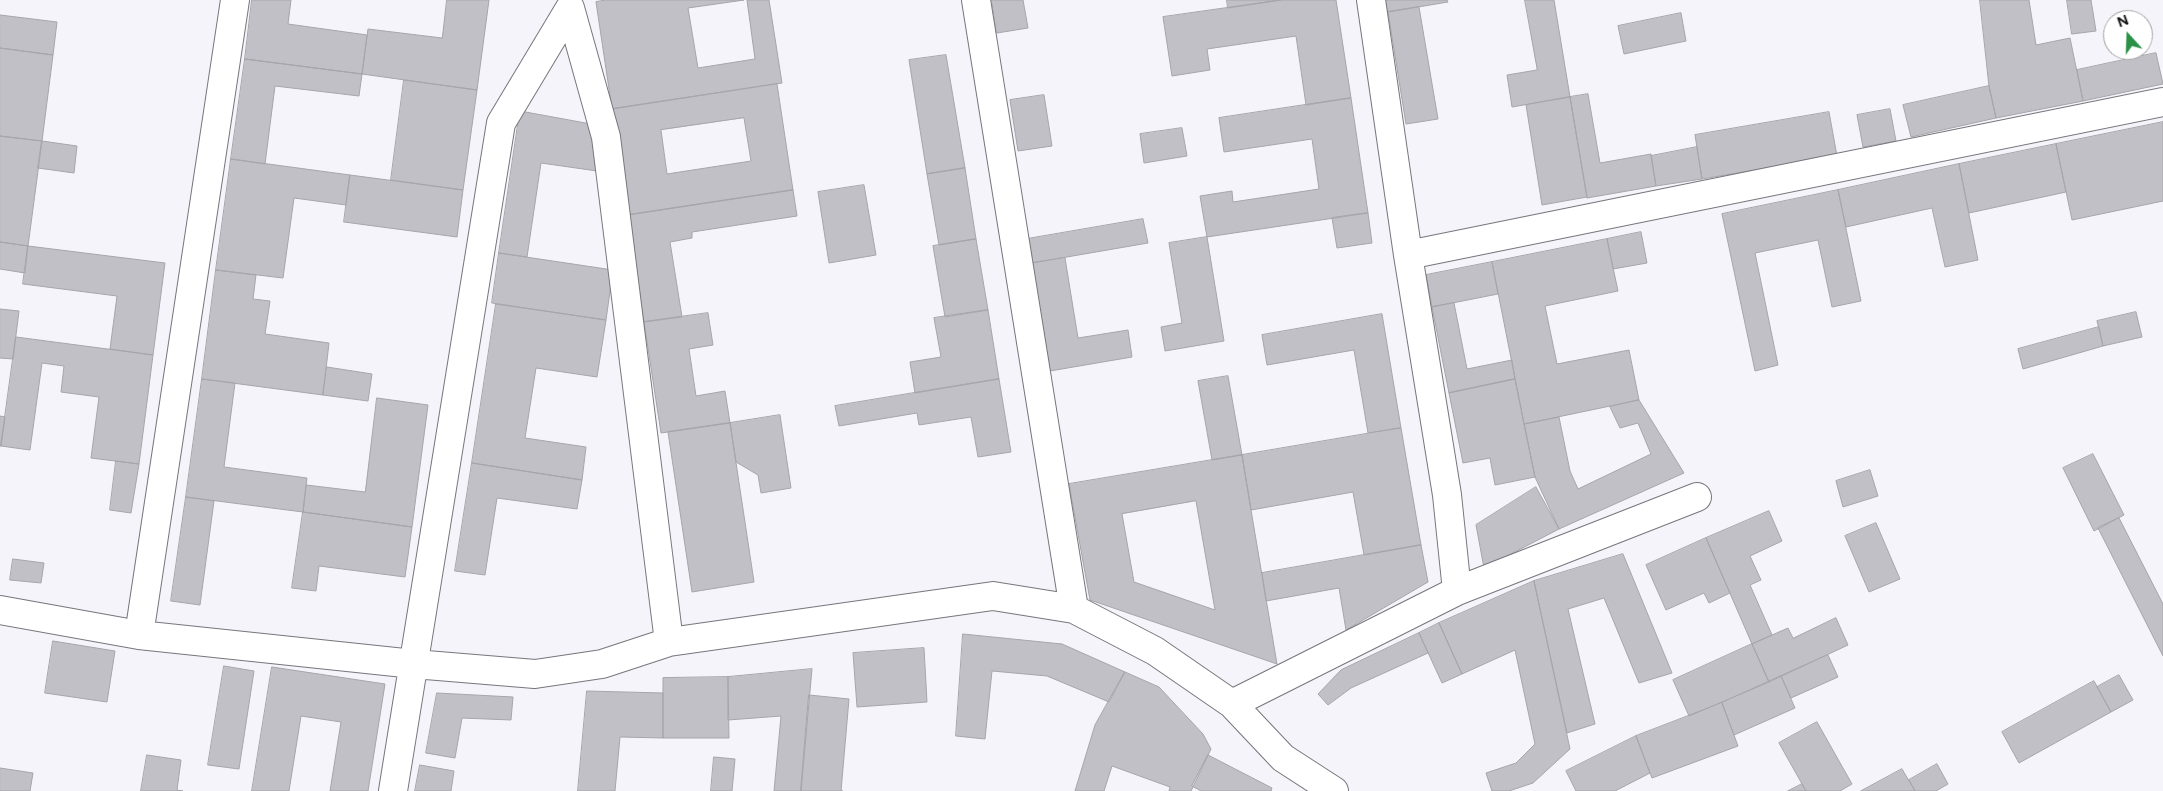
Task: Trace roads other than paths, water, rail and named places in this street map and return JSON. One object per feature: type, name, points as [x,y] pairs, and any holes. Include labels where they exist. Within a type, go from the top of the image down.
[{"type":"street","points":[[139,635],[235,0]]},
{"type":"street","points":[[976,0],[1074,609]]},
{"type":"street","points":[[1371,0],[1408,255],[1447,495],[1457,591]]},
{"type":"street","points":[[570,4],[606,137],[669,642]]},
{"type":"street","points":[[393,791],[501,123],[570,4]]},
{"type":"street","points":[[1408,255],[2163,102]]},
{"type":"street","points":[[1232,704],[1457,591],[1697,497]]},
{"type":"street","points":[[0,610],[139,635],[414,664],[535,674],[602,664],[669,642],[993,596],[1074,609],[1155,651],[1232,704],[1284,758],[1334,791]]}]
